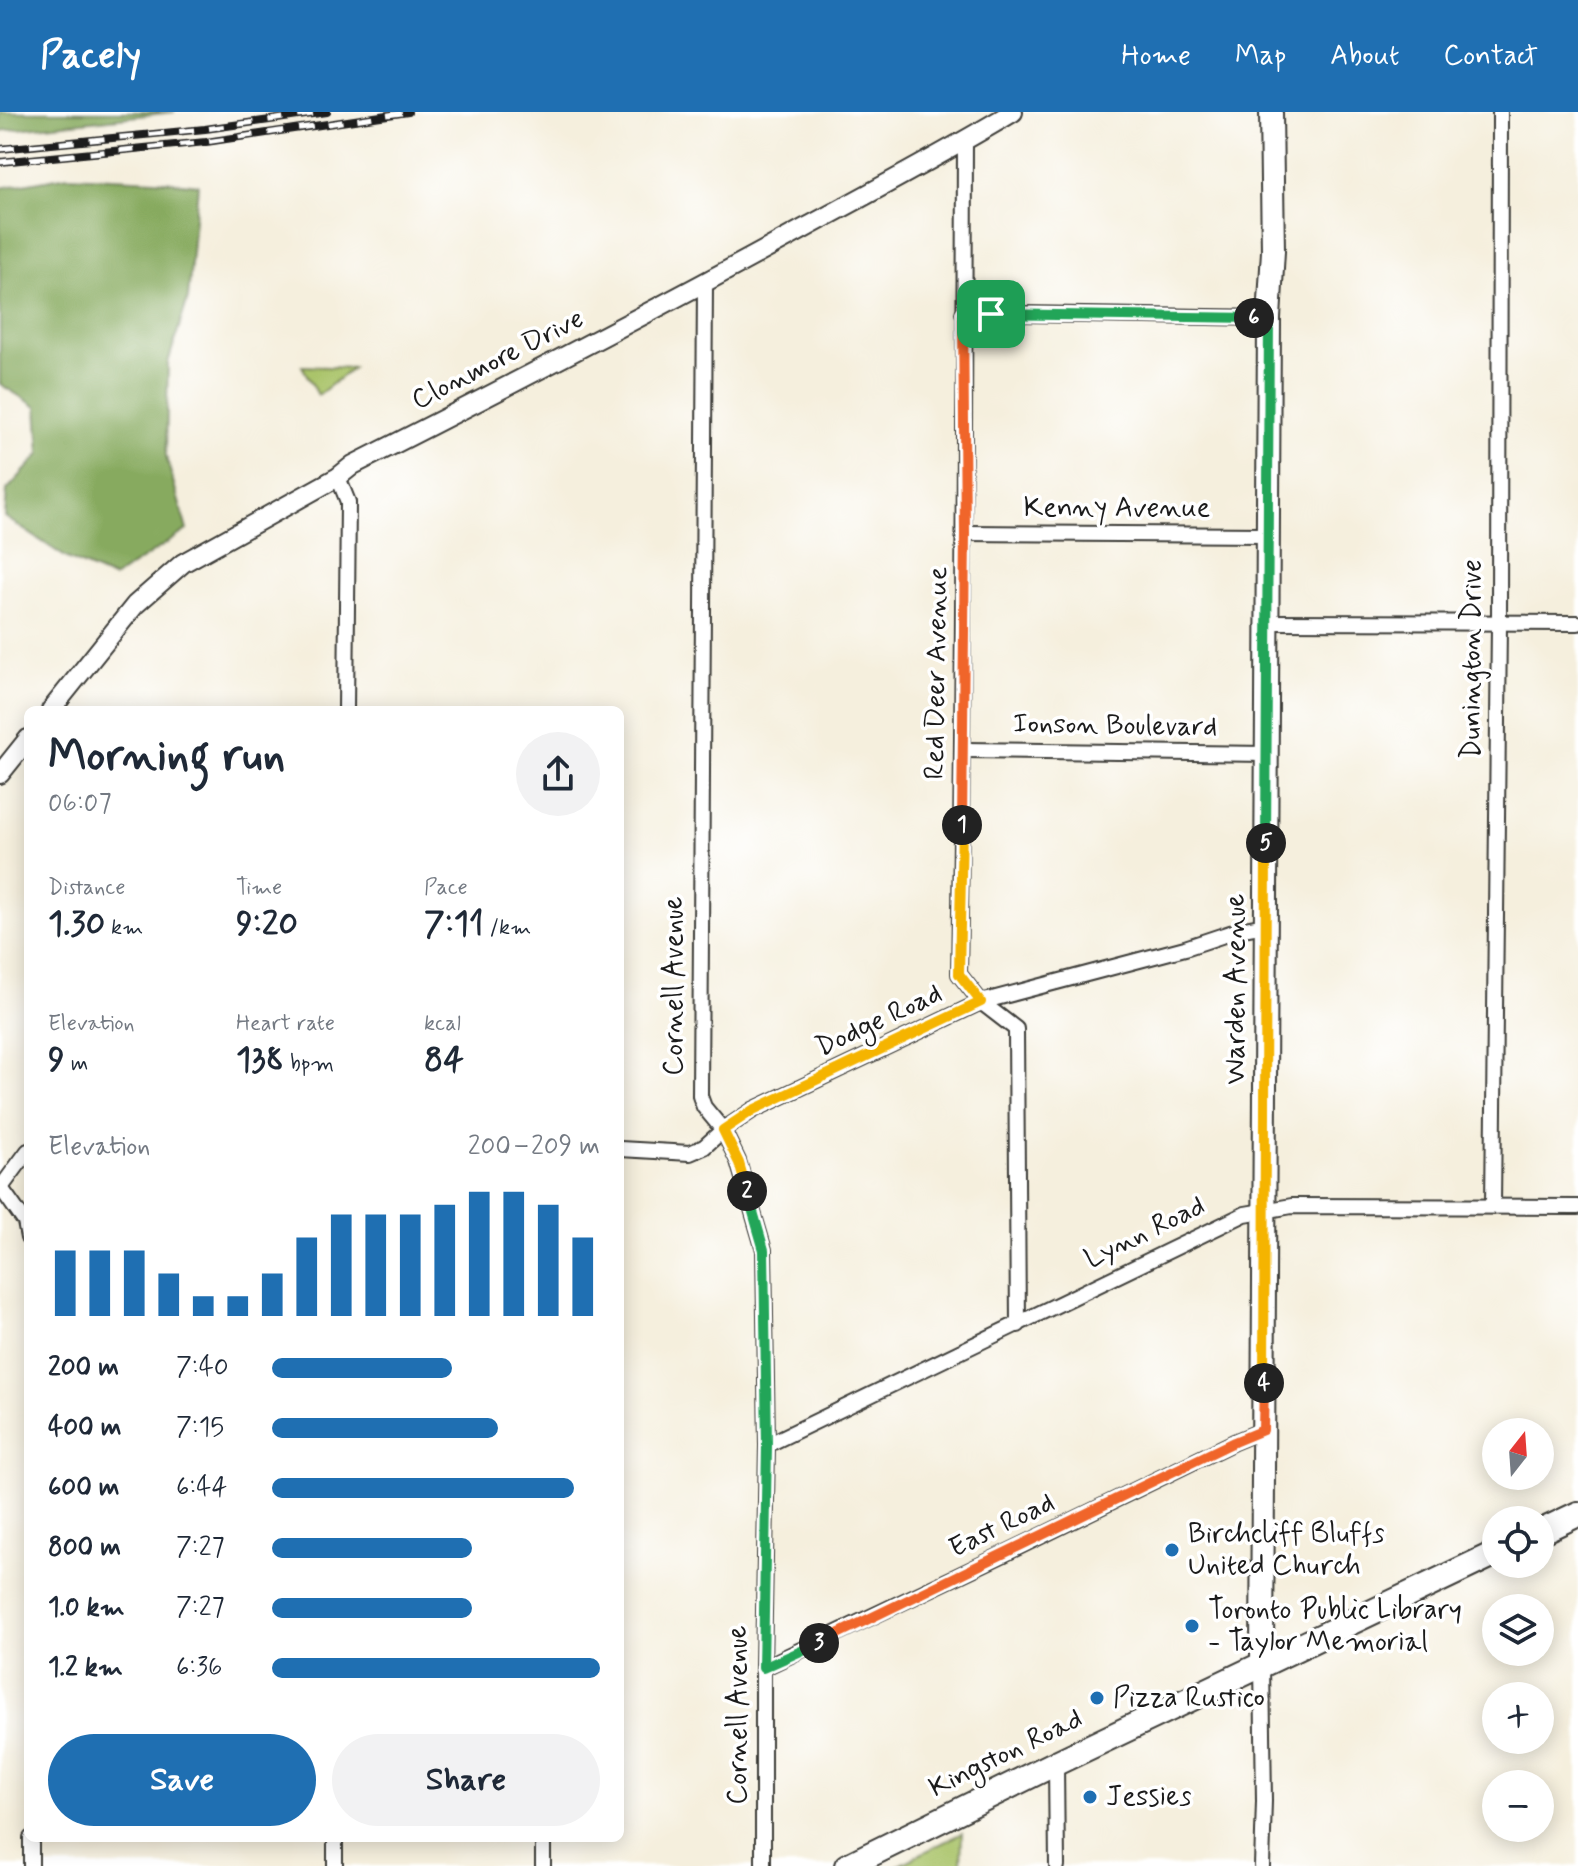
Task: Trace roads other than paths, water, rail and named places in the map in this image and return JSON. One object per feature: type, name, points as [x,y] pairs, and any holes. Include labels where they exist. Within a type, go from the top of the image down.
[{"type":"main road","name":"Warden Avenue","points":[[1262,1665],[1269,318],[1273,251],[1271,112]]},
{"type":"main road","points":[[1554,1525],[1578,1514]]},
{"type":"main road","name":"Kingston Road","points":[[847,1866],[1482,1560]]},
{"type":"street","name":"Clonmore Drive","points":[[54,706],[135,605],[183,563],[338,477],[353,465],[548,367],[1013,112]]},
{"type":"street","name":"Dunington Drive","points":[[1493,1206],[1500,112]]},
{"type":"street","name":"Red Deer Avenue","points":[[965,140],[965,533],[959,974],[981,1002],[1016,1029],[1018,1325]]},
{"type":"street","name":"Cornell Avenue","points":[[705,283],[700,1096],[704,1107],[723,1130],[739,1163],[764,1250],[767,1445],[763,1866]]},
{"type":"street","points":[[963,313],[1269,318]]},
{"type":"street","points":[[338,477],[348,502],[346,706]]},
{"type":"street","name":"Kenny Avenue","points":[[965,533],[1268,535]]},
{"type":"street","points":[[1267,622],[1578,623]]},
{"type":"street","points":[[0,774],[24,744]]},
{"type":"street","name":"Ionson Boulevard","points":[[963,750],[1267,754]]},
{"type":"street","name":"Dodge Road","points":[[624,1149],[690,1153],[704,1147],[753,1110],[981,1002],[1265,925]]},
{"type":"street","points":[[24,1156],[0,1189],[24,1221]]},
{"type":"street","name":"Lynn Road","points":[[767,1445],[1237,1217],[1292,1206],[1578,1207]]},
{"type":"street","name":"East Road","points":[[763,1668],[1263,1430]]},
{"type":"street","name":"Warden Avenue","points":[[1262,1665],[1262,1866]]},
{"type":"street","points":[[1056,1763],[1057,1866]]},
{"type":"street","points":[[31,1842],[31,1866]]},
{"type":"street","points":[[335,1842],[335,1866]]},
{"type":"street","points":[[543,1842],[543,1866]]},
{"type":"railway","points":[[0,149],[205,129],[327,112]]},
{"type":"railway","points":[[0,162],[206,142],[408,112]]},
{"type":"place","name":"Birchcliff Bluffs United Church","points":[[1172,1550]]},
{"type":"place","name":"Toronto Public Library - Taylor Memorial","points":[[1192,1626]]},
{"type":"place","name":"Pizza Rustico","points":[[1097,1698]]},
{"type":"place","name":"Jessies","points":[[1090,1797]]}]
